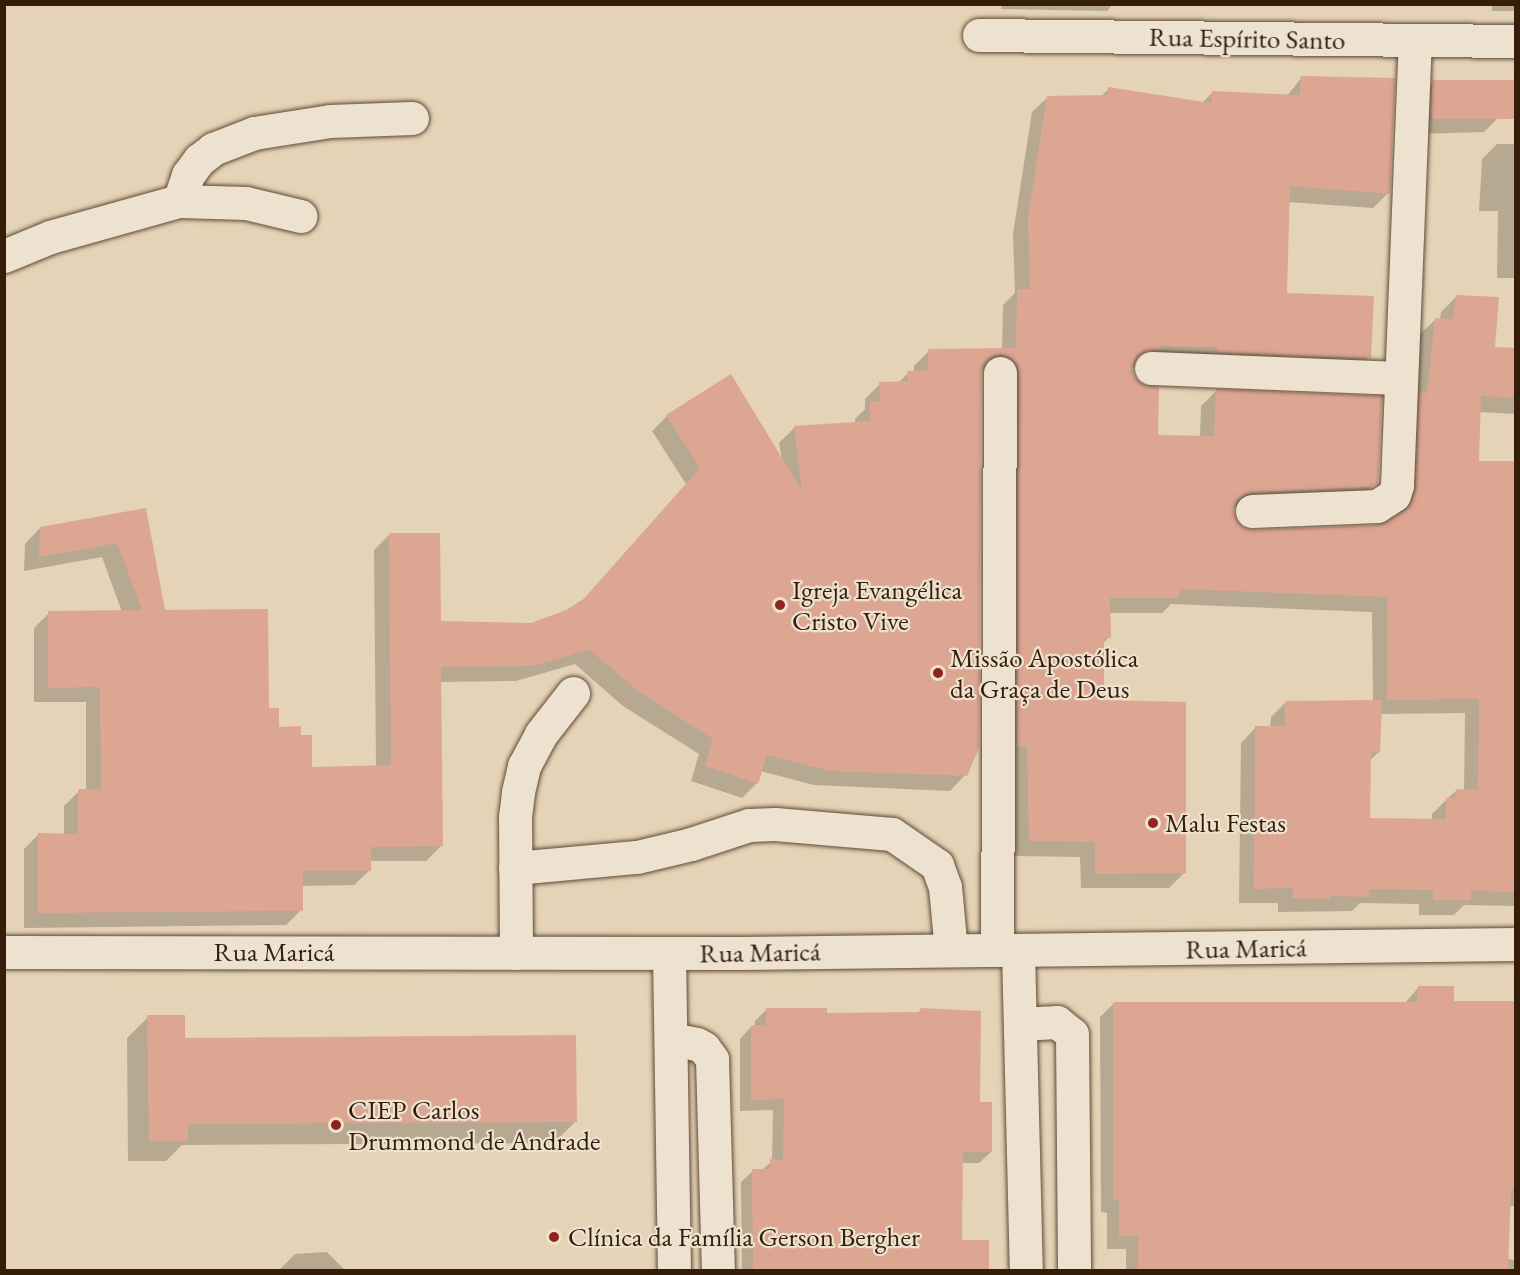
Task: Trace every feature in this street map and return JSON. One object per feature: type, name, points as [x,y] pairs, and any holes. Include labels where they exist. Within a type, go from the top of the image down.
[{"type":"street","name":"Rua Espírito Santo","points":[[979,35],[1515,42]]},
{"type":"street","points":[[1252,511],[1377,506],[1387,502],[1394,495],[1397,485],[1415,40]]},
{"type":"street","points":[[179,201],[188,176],[199,160],[213,149],[254,133],[330,121],[412,118]]},
{"type":"street","points":[[4,256],[50,237],[179,201],[246,203],[300,216]]},
{"type":"street","points":[[1151,368],[1401,378]]},
{"type":"street","points":[[1000,374],[1008,950],[1020,1024],[1026,1270]]},
{"type":"street","points":[[516,952],[515,817],[524,765],[541,734],[573,693]]},
{"type":"street","points":[[516,868],[637,857],[691,844],[749,825],[775,824],[892,834],[937,865],[945,887],[951,950]]},
{"type":"street","name":"Rua Maricá","points":[[4,952],[669,953],[1515,944]]},
{"type":"street","points":[[669,953],[674,1270]]},
{"type":"street","points":[[1020,1024],[1057,1022],[1072,1034],[1074,1270]]},
{"type":"street","points":[[671,1039],[697,1044],[704,1048],[712,1059],[718,1270]]},
{"type":"building","points":[[1301,76],[1395,78],[1390,194],[1290,186],[1287,293],[1374,296],[1371,358],[1217,352],[1217,347],[1160,346],[1160,350],[1143,351],[1136,358],[1132,367],[1134,376],[1142,384],[1159,387],[1158,435],[1214,436],[1216,389],[1382,396],[1378,483],[1371,487],[1251,492],[1236,502],[1233,511],[1237,521],[1244,528],[1253,530],[1378,525],[1405,510],[1415,490],[1419,393],[1427,393],[1435,318],[1453,319],[1456,295],[1499,297],[1495,347],[1515,348],[1515,398],[1481,396],[1479,461],[1515,461],[1515,892],[1471,891],[1471,900],[1433,900],[1433,890],[1369,889],[1368,897],[1330,896],[1330,899],[1292,898],[1293,888],[1254,889],[1255,726],[1285,726],[1285,701],[1382,700],[1380,752],[1371,753],[1370,818],[1446,819],[1446,798],[1455,798],[1456,789],[1478,790],[1479,699],[1387,700],[1387,597],[1179,589],[1179,598],[1110,598],[1111,638],[1104,638],[1104,700],[1186,702],[1186,873],[1095,874],[1095,842],[1029,841],[1027,746],[1017,747],[1019,373],[1017,364],[1010,357],[1000,354],[991,356],[984,363],[981,373],[979,748],[967,776],[830,771],[767,755],[758,784],[705,766],[713,739],[638,691],[590,650],[532,666],[441,667],[443,846],[371,847],[371,871],[303,871],[303,911],[38,913],[38,833],[78,834],[78,789],[101,789],[100,687],[48,688],[48,611],[142,610],[117,543],[39,557],[40,527],[146,508],[165,610],[268,609],[269,708],[279,708],[279,727],[301,726],[301,735],[312,735],[312,767],[391,765],[389,533],[440,533],[441,621],[531,623],[566,610],[585,598],[700,468],[666,415],[731,374],[802,491],[794,426],[870,421],[870,402],[880,401],[879,382],[908,381],[907,371],[928,370],[928,349],[1016,348],[1017,289],[1030,289],[1028,218],[1047,96],[1107,95],[1108,87],[1211,103],[1212,91],[1300,95]]},
{"type":"building","points":[[1432,80],[1515,80],[1515,119],[1432,119]]},
{"type":"building","points":[[1418,986],[1454,986],[1454,1001],[1514,1001],[1515,1189],[1511,1189],[1508,1270],[1138,1270],[1138,1236],[1119,1236],[1119,1200],[1113,1200],[1113,1002],[1417,1002]]},
{"type":"building","points":[[766,1008],[827,1008],[827,1013],[921,1012],[920,1008],[981,1011],[980,1102],[992,1102],[992,1152],[963,1152],[962,1240],[989,1240],[989,1270],[753,1270],[752,1169],[770,1169],[770,1159],[783,1160],[784,1099],[751,1100],[751,1025],[766,1026]]},
{"type":"building","points":[[147,1015],[185,1015],[185,1038],[576,1035],[577,1122],[188,1124],[188,1141],[149,1141]]},
{"type":"place","name":"Igreja Evangélica Cristo Vive","points":[[780,605]]},
{"type":"place","name":"Missão Apostólica da Graça de Deus","points":[[938,673]]},
{"type":"place","name":"Malu Festas","points":[[1153,823]]},
{"type":"place","name":"CIEP Carlos Drummond de Andrade","points":[[336,1125]]},
{"type":"place","name":"Clínica da Família Gerson Bergher","points":[[554,1237]]}]
